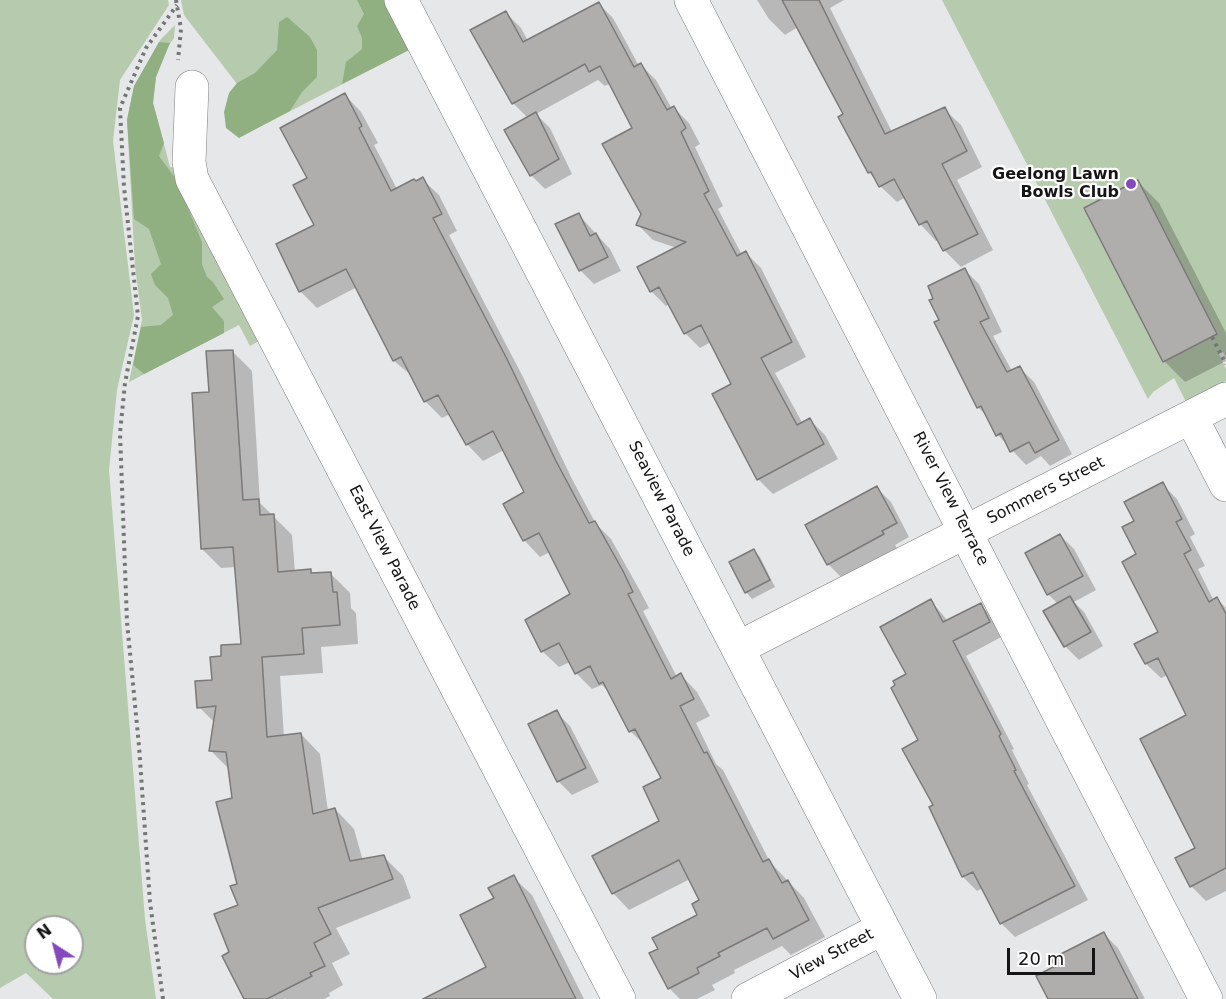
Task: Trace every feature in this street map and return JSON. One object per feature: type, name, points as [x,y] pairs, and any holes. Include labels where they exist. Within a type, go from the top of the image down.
[{"type":"street","name":"Seaview Parade","points":[[401,0],[920,999]]},
{"type":"street","name":"River View Terrace","points":[[691,0],[967,531],[1206,999]]},
{"type":"street","name":"East View Parade","points":[[192,87],[189,162],[192,179],[619,999]]},
{"type":"street","name":"Sommers Street","points":[[738,648],[1226,399]]},
{"type":"street","points":[[1191,417],[1226,485]]},
{"type":"street","name":"View Street","points":[[748,999],[883,928]]},
{"type":"path","points":[[177,3],[181,29],[176,57],[192,87]]},
{"type":"path","points":[[163,999],[150,902],[140,746],[127,622],[120,433],[125,383],[138,316],[124,187],[120,108],[146,48],[177,3]]},
{"type":"path","points":[[1212,337],[1226,364]]},
{"type":"green space","points":[[0,0],[168,0],[169,5],[120,80],[113,141],[134,315],[117,390],[109,470],[145,919],[156,999],[53,999],[28,975],[84,975],[84,915],[24,915],[24,974],[0,988]]},
{"type":"green space","points":[[181,0],[387,0],[413,48],[267,123],[184,15]]},
{"type":"green space","points":[[357,0],[390,0],[413,48],[342,84],[346,62],[362,49],[362,38],[357,26],[364,14]]},
{"type":"green space","name":"Geelong Lawn Bowls Club","points":[[942,0],[1226,0],[1226,358],[1223,352],[1219,354],[1226,369],[1226,381],[1186,402],[1174,378],[1153,392],[1148,399]]},
{"type":"green space","points":[[287,17],[310,37],[317,50],[317,77],[302,92],[290,111],[239,138],[226,128],[224,112],[229,93],[237,83],[255,73],[277,50],[279,22]]},
{"type":"green space","points":[[175,25],[174,38],[167,48],[156,77],[153,103],[170,167],[180,169],[266,337],[250,346],[239,325],[129,382],[142,320],[135,266],[127,120],[134,86],[161,39]]},
{"type":"green space","points":[[159,42],[170,43],[156,77],[153,103],[164,143],[159,156],[176,179],[202,242],[202,264],[207,277],[224,299],[212,307],[224,321],[224,333],[144,374],[133,365],[141,327],[161,325],[173,315],[168,298],[155,285],[151,274],[161,264],[149,229],[134,219],[127,120],[134,86]]},
{"type":"building","points":[[782,0],[819,0],[885,134],[945,107],[967,151],[942,164],[978,234],[943,251],[927,221],[919,225],[894,179],[879,187],[871,172],[868,173],[838,117],[843,114]]},
{"type":"building","points":[[599,2],[634,67],[641,63],[667,110],[674,106],[686,128],[681,132],[709,191],[704,194],[737,256],[746,251],[792,342],[761,358],[797,425],[810,418],[824,444],[757,480],[712,394],[731,384],[701,325],[684,334],[659,287],[650,292],[637,267],[686,242],[636,225],[641,214],[602,144],[632,128],[600,66],[589,72],[585,64],[512,104],[470,30],[506,11],[523,42]]},
{"type":"building","points":[[345,93],[362,126],[359,128],[391,191],[423,177],[442,214],[433,218],[507,359],[556,461],[589,523],[595,521],[623,571],[633,592],[628,594],[671,679],[681,673],[694,699],[680,706],[704,753],[707,752],[763,862],[769,859],[782,883],[788,880],[809,920],[773,939],[767,928],[718,953],[720,956],[697,968],[699,973],[668,989],[649,953],[658,949],[652,938],[697,915],[692,904],[699,900],[679,860],[612,894],[592,856],[659,821],[643,787],[661,778],[635,729],[629,732],[603,682],[599,684],[590,666],[575,674],[559,643],[541,652],[525,620],[570,594],[539,533],[523,541],[503,504],[524,492],[493,431],[466,445],[438,395],[424,402],[401,357],[393,361],[346,269],[299,292],[276,244],[314,225],[293,185],[307,178],[280,128]]},
{"type":"building","points":[[536,112],[559,159],[530,176],[504,130]]},
{"type":"building","points":[[1138,180],[1217,334],[1163,362],[1084,208]]},
{"type":"building","points":[[579,213],[590,236],[596,233],[608,257],[579,271],[555,224]]},
{"type":"building","points":[[965,268],[989,318],[980,322],[1007,372],[1020,366],[1059,440],[1035,453],[1029,442],[1010,452],[1001,433],[996,436],[981,406],[977,408],[934,322],[939,320],[929,300],[933,299],[928,286]]},
{"type":"building","points":[[233,350],[243,500],[259,499],[260,515],[274,514],[278,572],[311,569],[311,573],[331,572],[333,592],[337,592],[340,625],[302,628],[304,654],[262,657],[267,737],[301,733],[313,814],[335,808],[350,861],[384,855],[393,879],[318,908],[331,934],[314,943],[325,966],[310,973],[312,976],[267,999],[244,999],[222,956],[229,952],[214,914],[238,905],[230,886],[237,884],[216,802],[232,798],[226,752],[209,751],[216,706],[197,708],[195,681],[212,680],[210,657],[221,656],[221,645],[241,644],[233,547],[201,549],[192,393],[209,392],[206,351]]},
{"type":"building","points":[[1163,482],[1182,519],[1176,522],[1191,550],[1184,554],[1209,602],[1217,597],[1226,614],[1226,868],[1190,887],[1175,858],[1195,848],[1140,739],[1186,715],[1158,658],[1145,664],[1134,644],[1158,632],[1122,562],[1136,554],[1122,527],[1134,521],[1124,502]]},
{"type":"building","points":[[877,486],[897,523],[882,531],[884,534],[827,565],[805,525]]},
{"type":"building","points":[[1060,534],[1083,576],[1047,595],[1025,553]]},
{"type":"building","points":[[754,549],[770,580],[745,593],[729,562]]},
{"type":"building","points":[[1070,596],[1091,632],[1064,647],[1043,611]]},
{"type":"building","points":[[931,599],[943,622],[981,603],[990,622],[953,641],[1001,734],[999,736],[1016,770],[1014,771],[1075,886],[1000,924],[973,872],[962,877],[929,807],[933,805],[902,749],[918,740],[891,688],[895,685],[893,681],[906,674],[880,627]]},
{"type":"building","points":[[557,710],[586,768],[557,782],[528,724]]},
{"type":"building","points":[[514,875],[576,999],[423,999],[486,967],[460,915],[494,898],[488,888]]},
{"type":"building","points":[[1104,932],[1138,999],[1048,999],[1036,976],[1055,966],[1051,959]]},
{"type":"place","name":"Geelong Lawn Bowls Club","points":[[1131,184]]}]
